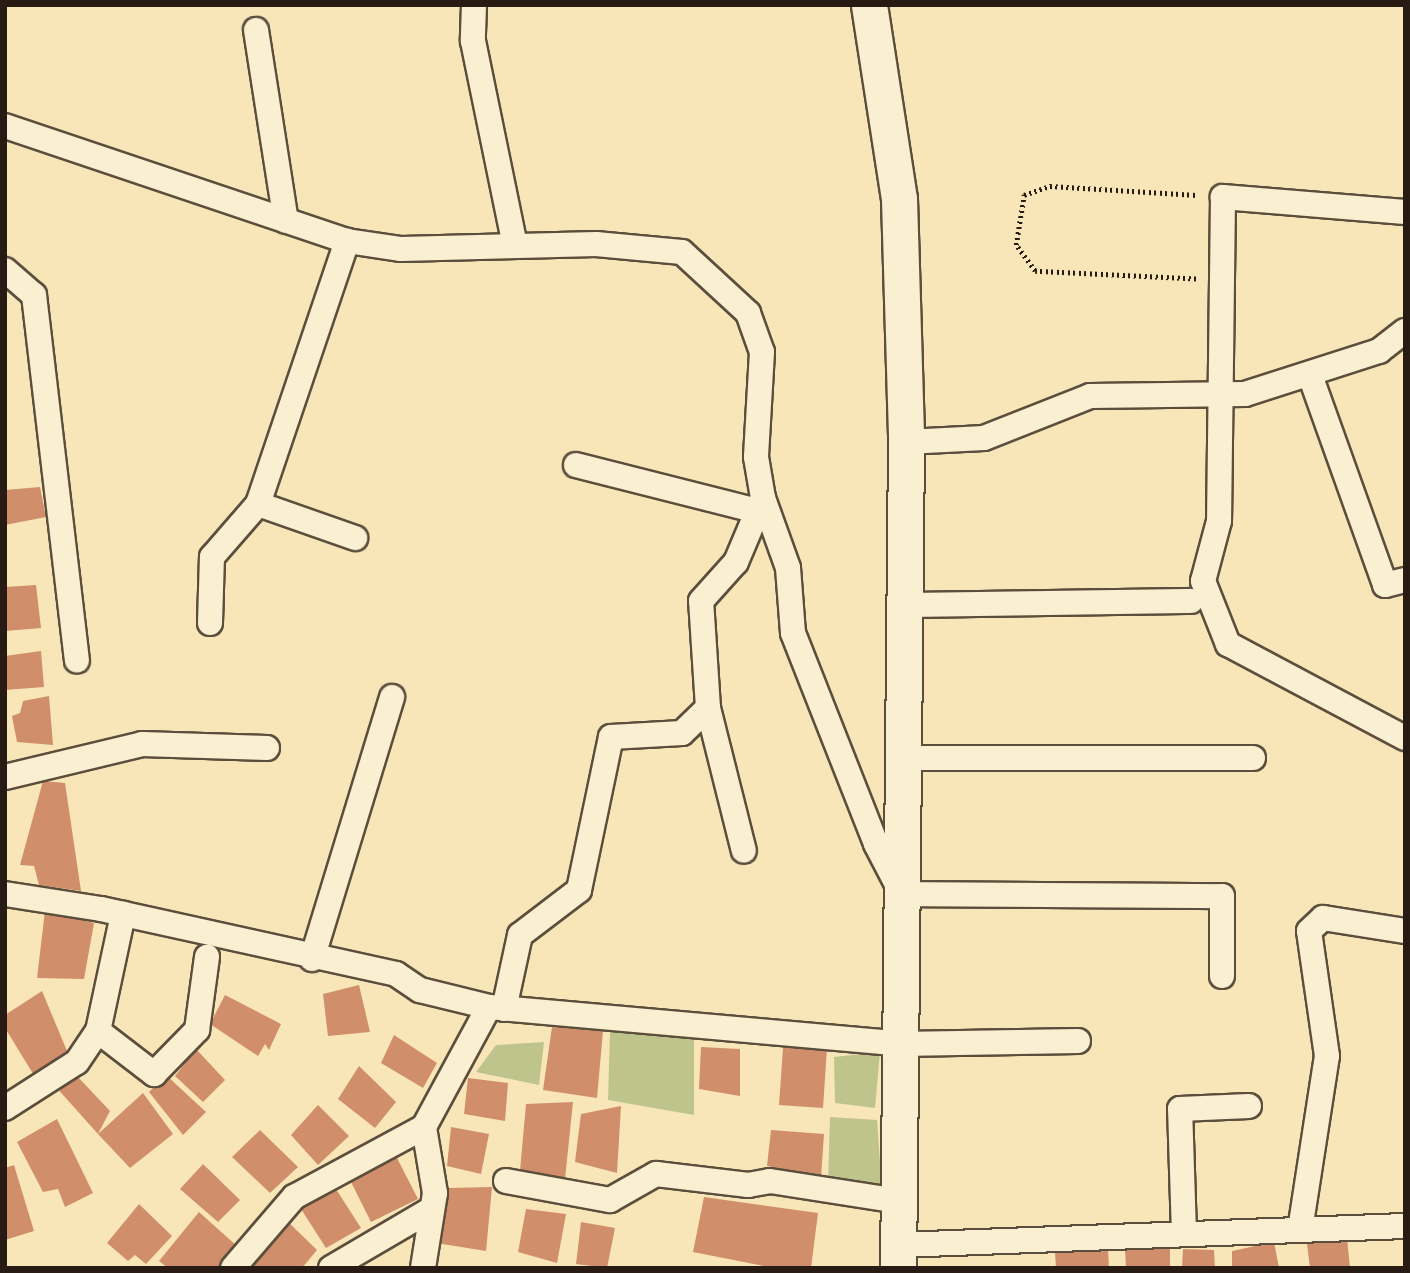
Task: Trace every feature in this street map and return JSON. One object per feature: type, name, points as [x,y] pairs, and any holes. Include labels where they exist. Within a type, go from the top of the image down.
[{"type":"street","points":[[474,5],[472,41],[515,246]]},
{"type":"street","points":[[869,5],[899,199],[906,442],[898,1256],[1184,1234],[1405,1226]]},
{"type":"street","points":[[256,30],[286,220]]},
{"type":"street","points":[[5,126],[347,241],[401,248],[596,244],[682,252],[714,278],[748,313],[762,352],[757,457],[760,504],[788,569],[793,633],[876,844],[902,894]]},
{"type":"street","points":[[1405,212],[1223,197],[1220,521],[1203,581],[1228,644],[1405,738]]},
{"type":"street","points":[[210,623],[212,557],[258,504],[347,241]]},
{"type":"street","points":[[5,270],[34,295],[77,660]]},
{"type":"street","points":[[906,442],[984,438],[1090,396],[1245,394],[1379,351],[1405,331]]},
{"type":"street","points":[[1310,375],[1385,585],[1405,580]]},
{"type":"street","points":[[576,465],[760,504]]},
{"type":"street","points":[[258,504],[355,538]]},
{"type":"street","points":[[744,851],[708,708],[701,601],[736,562],[760,504]]},
{"type":"street","points":[[904,605],[1191,601]]},
{"type":"street","points":[[312,959],[393,697]]},
{"type":"street","points":[[233,1268],[293,1197],[424,1127],[497,1008],[520,935],[579,890],[611,737],[682,733],[708,708]]},
{"type":"street","points":[[5,777],[142,744],[267,748]]},
{"type":"street","points":[[903,758],[1253,758]]},
{"type":"street","points":[[5,894],[123,914],[312,959],[396,974],[420,990],[497,1008],[901,1044],[1078,1041]]},
{"type":"street","points":[[902,894],[1222,896],[1222,976]]},
{"type":"street","points":[[5,1108],[77,1062],[98,1031],[123,914]]},
{"type":"street","points":[[1300,1230],[1327,1056],[1309,931],[1323,918],[1405,931]]},
{"type":"street","points":[[98,1031],[154,1074],[197,1030],[207,957]]},
{"type":"street","points":[[1184,1234],[1180,1109],[1249,1106]]},
{"type":"street","points":[[423,1268],[435,1193],[424,1127]]},
{"type":"street","points":[[506,1181],[610,1200],[656,1174],[747,1185],[770,1181],[899,1201]]},
{"type":"street","points":[[331,1268],[432,1209]]},
{"type":"path","points":[[1222,281],[1035,271],[1016,245],[1024,195],[1050,186],[1223,197]]},
{"type":"green space","points":[[610,1031],[694,1037],[694,1115],[608,1100]]},
{"type":"green space","points":[[544,1042],[539,1085],[476,1072],[496,1045]]},
{"type":"green space","points":[[880,1052],[875,1108],[835,1103],[834,1057]]},
{"type":"green space","points":[[830,1117],[877,1120],[882,1191],[828,1183]]},
{"type":"building","points":[[40,487],[46,517],[5,525],[5,490]]},
{"type":"building","points":[[36,585],[41,628],[5,631],[5,587]]},
{"type":"building","points":[[41,651],[44,687],[5,690],[5,656]]},
{"type":"building","points":[[49,696],[53,745],[17,742],[12,716],[20,713],[23,701]]},
{"type":"building","points":[[43,781],[65,783],[81,891],[39,885],[34,866],[20,865]]},
{"type":"building","points":[[45,911],[94,923],[84,979],[37,978]]},
{"type":"building","points":[[359,985],[370,1032],[328,1036],[323,994]]},
{"type":"building","points":[[42,991],[67,1051],[35,1077],[5,1028],[5,1015]]},
{"type":"building","points":[[225,995],[281,1024],[269,1050],[265,1044],[258,1056],[210,1024]]},
{"type":"building","points":[[552,1027],[603,1031],[597,1098],[543,1090]]},
{"type":"building","points":[[394,1035],[437,1063],[423,1088],[381,1063]]},
{"type":"building","points":[[701,1047],[740,1049],[740,1096],[699,1089]]},
{"type":"building","points":[[783,1048],[827,1048],[823,1108],[779,1105]]},
{"type":"building","points":[[196,1049],[225,1080],[203,1102],[175,1076]]},
{"type":"building","points":[[359,1066],[396,1102],[375,1128],[338,1099]]},
{"type":"building","points":[[166,1075],[206,1112],[183,1135],[149,1092]]},
{"type":"building","points":[[77,1076],[110,1111],[98,1134],[55,1086]]},
{"type":"building","points":[[468,1078],[508,1083],[505,1121],[464,1114]]},
{"type":"building","points":[[143,1093],[173,1134],[130,1168],[98,1134]]},
{"type":"building","points":[[573,1102],[565,1179],[520,1171],[526,1104]]},
{"type":"building","points":[[318,1105],[349,1136],[318,1165],[291,1135]]},
{"type":"building","points":[[621,1106],[617,1173],[575,1162],[581,1114]]},
{"type":"building","points":[[57,1119],[93,1193],[65,1207],[58,1189],[43,1192],[17,1142]]},
{"type":"building","points":[[451,1127],[489,1134],[481,1174],[447,1166]]},
{"type":"building","points":[[260,1130],[298,1167],[270,1193],[232,1157]]},
{"type":"building","points":[[771,1130],[824,1134],[821,1177],[767,1166]]},
{"type":"building","points":[[396,1156],[418,1199],[371,1222],[350,1180]]},
{"type":"building","points":[[203,1164],[240,1200],[218,1222],[180,1189]]},
{"type":"building","points":[[14,1165],[34,1231],[5,1240],[5,1168]]},
{"type":"building","points":[[334,1186],[361,1228],[326,1248],[301,1209]]},
{"type":"building","points":[[492,1187],[486,1251],[436,1243],[448,1188]]},
{"type":"building","points":[[704,1197],[818,1213],[811,1268],[774,1268],[693,1252]]},
{"type":"building","points":[[139,1204],[172,1236],[146,1264],[135,1255],[128,1261],[107,1243]]},
{"type":"building","points":[[526,1209],[566,1214],[557,1263],[518,1252]]},
{"type":"building","points":[[199,1212],[238,1247],[221,1268],[168,1268],[159,1261]]},
{"type":"building","points":[[283,1217],[317,1250],[302,1268],[257,1268],[254,1265]]},
{"type":"building","points":[[581,1222],[615,1228],[607,1268],[576,1264]]},
{"type":"building","points":[[1347,1238],[1350,1268],[1310,1268],[1307,1244]]},
{"type":"building","points":[[1274,1242],[1279,1268],[1232,1268],[1232,1251]]},
{"type":"building","points":[[1170,1245],[1170,1268],[1126,1268],[1125,1249]]},
{"type":"building","points":[[1183,1249],[1214,1250],[1215,1268],[1182,1268]]},
{"type":"building","points":[[1108,1250],[1109,1268],[1056,1268],[1055,1252]]}]
